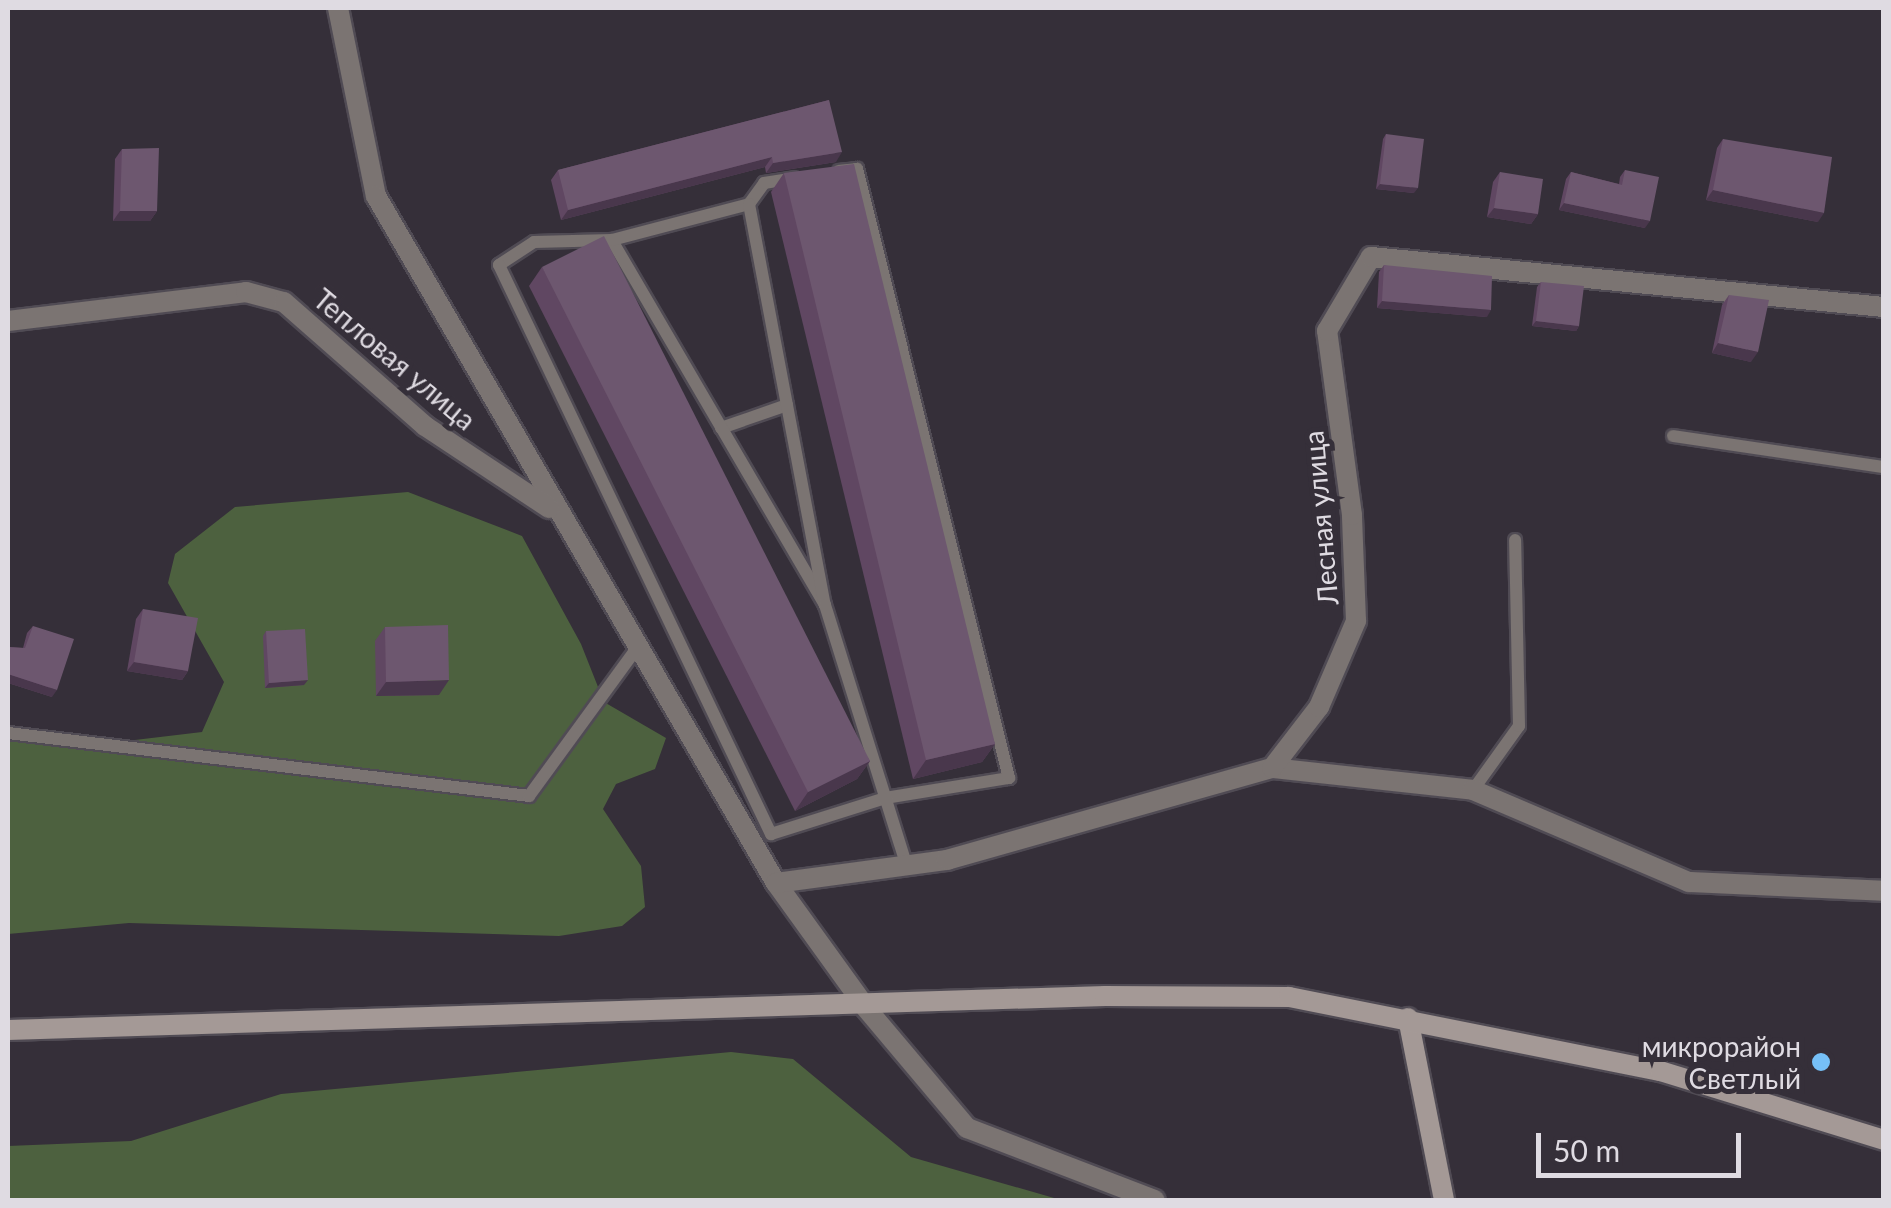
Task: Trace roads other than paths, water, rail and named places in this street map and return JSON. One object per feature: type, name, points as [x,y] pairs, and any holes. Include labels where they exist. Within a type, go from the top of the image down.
[{"type":"street","points":[[338,8],[376,196],[554,512],[776,883],[866,1008],[967,1128],[1155,1200]]},
{"type":"street","name":"Лесная улица","points":[[1272,768],[1319,707],[1356,621],[1352,515],[1327,331],[1371,257],[1884,307]]},
{"type":"street","name":"Тепловая улица","points":[[8,321],[246,292],[284,302],[425,426],[554,512]]},
{"type":"street","points":[[776,883],[948,860],[1272,768],[1473,790],[1689,882],[1884,891]]},
{"type":"street","points":[[8,1030],[866,1008],[1106,996],[1289,997],[1660,1072],[1884,1140]]},
{"type":"street","points":[[1408,1018],[1444,1200]]},
{"type":"lane","points":[[857,169],[1009,778],[886,798],[771,834],[499,265],[534,242],[612,240],[749,204],[764,183],[857,169]]},
{"type":"lane","points":[[749,204],[824,605],[907,866]]},
{"type":"lane","points":[[612,240],[824,605]]},
{"type":"lane","points":[[721,428],[787,405]]},
{"type":"lane","points":[[1673,436],[1884,467]]},
{"type":"lane","points":[[1473,790],[1519,726],[1515,540]]},
{"type":"lane","points":[[8,733],[529,796],[636,648]]},
{"type":"place","name":"микрорайон Светлый","points":[[1821,1062]]}]
